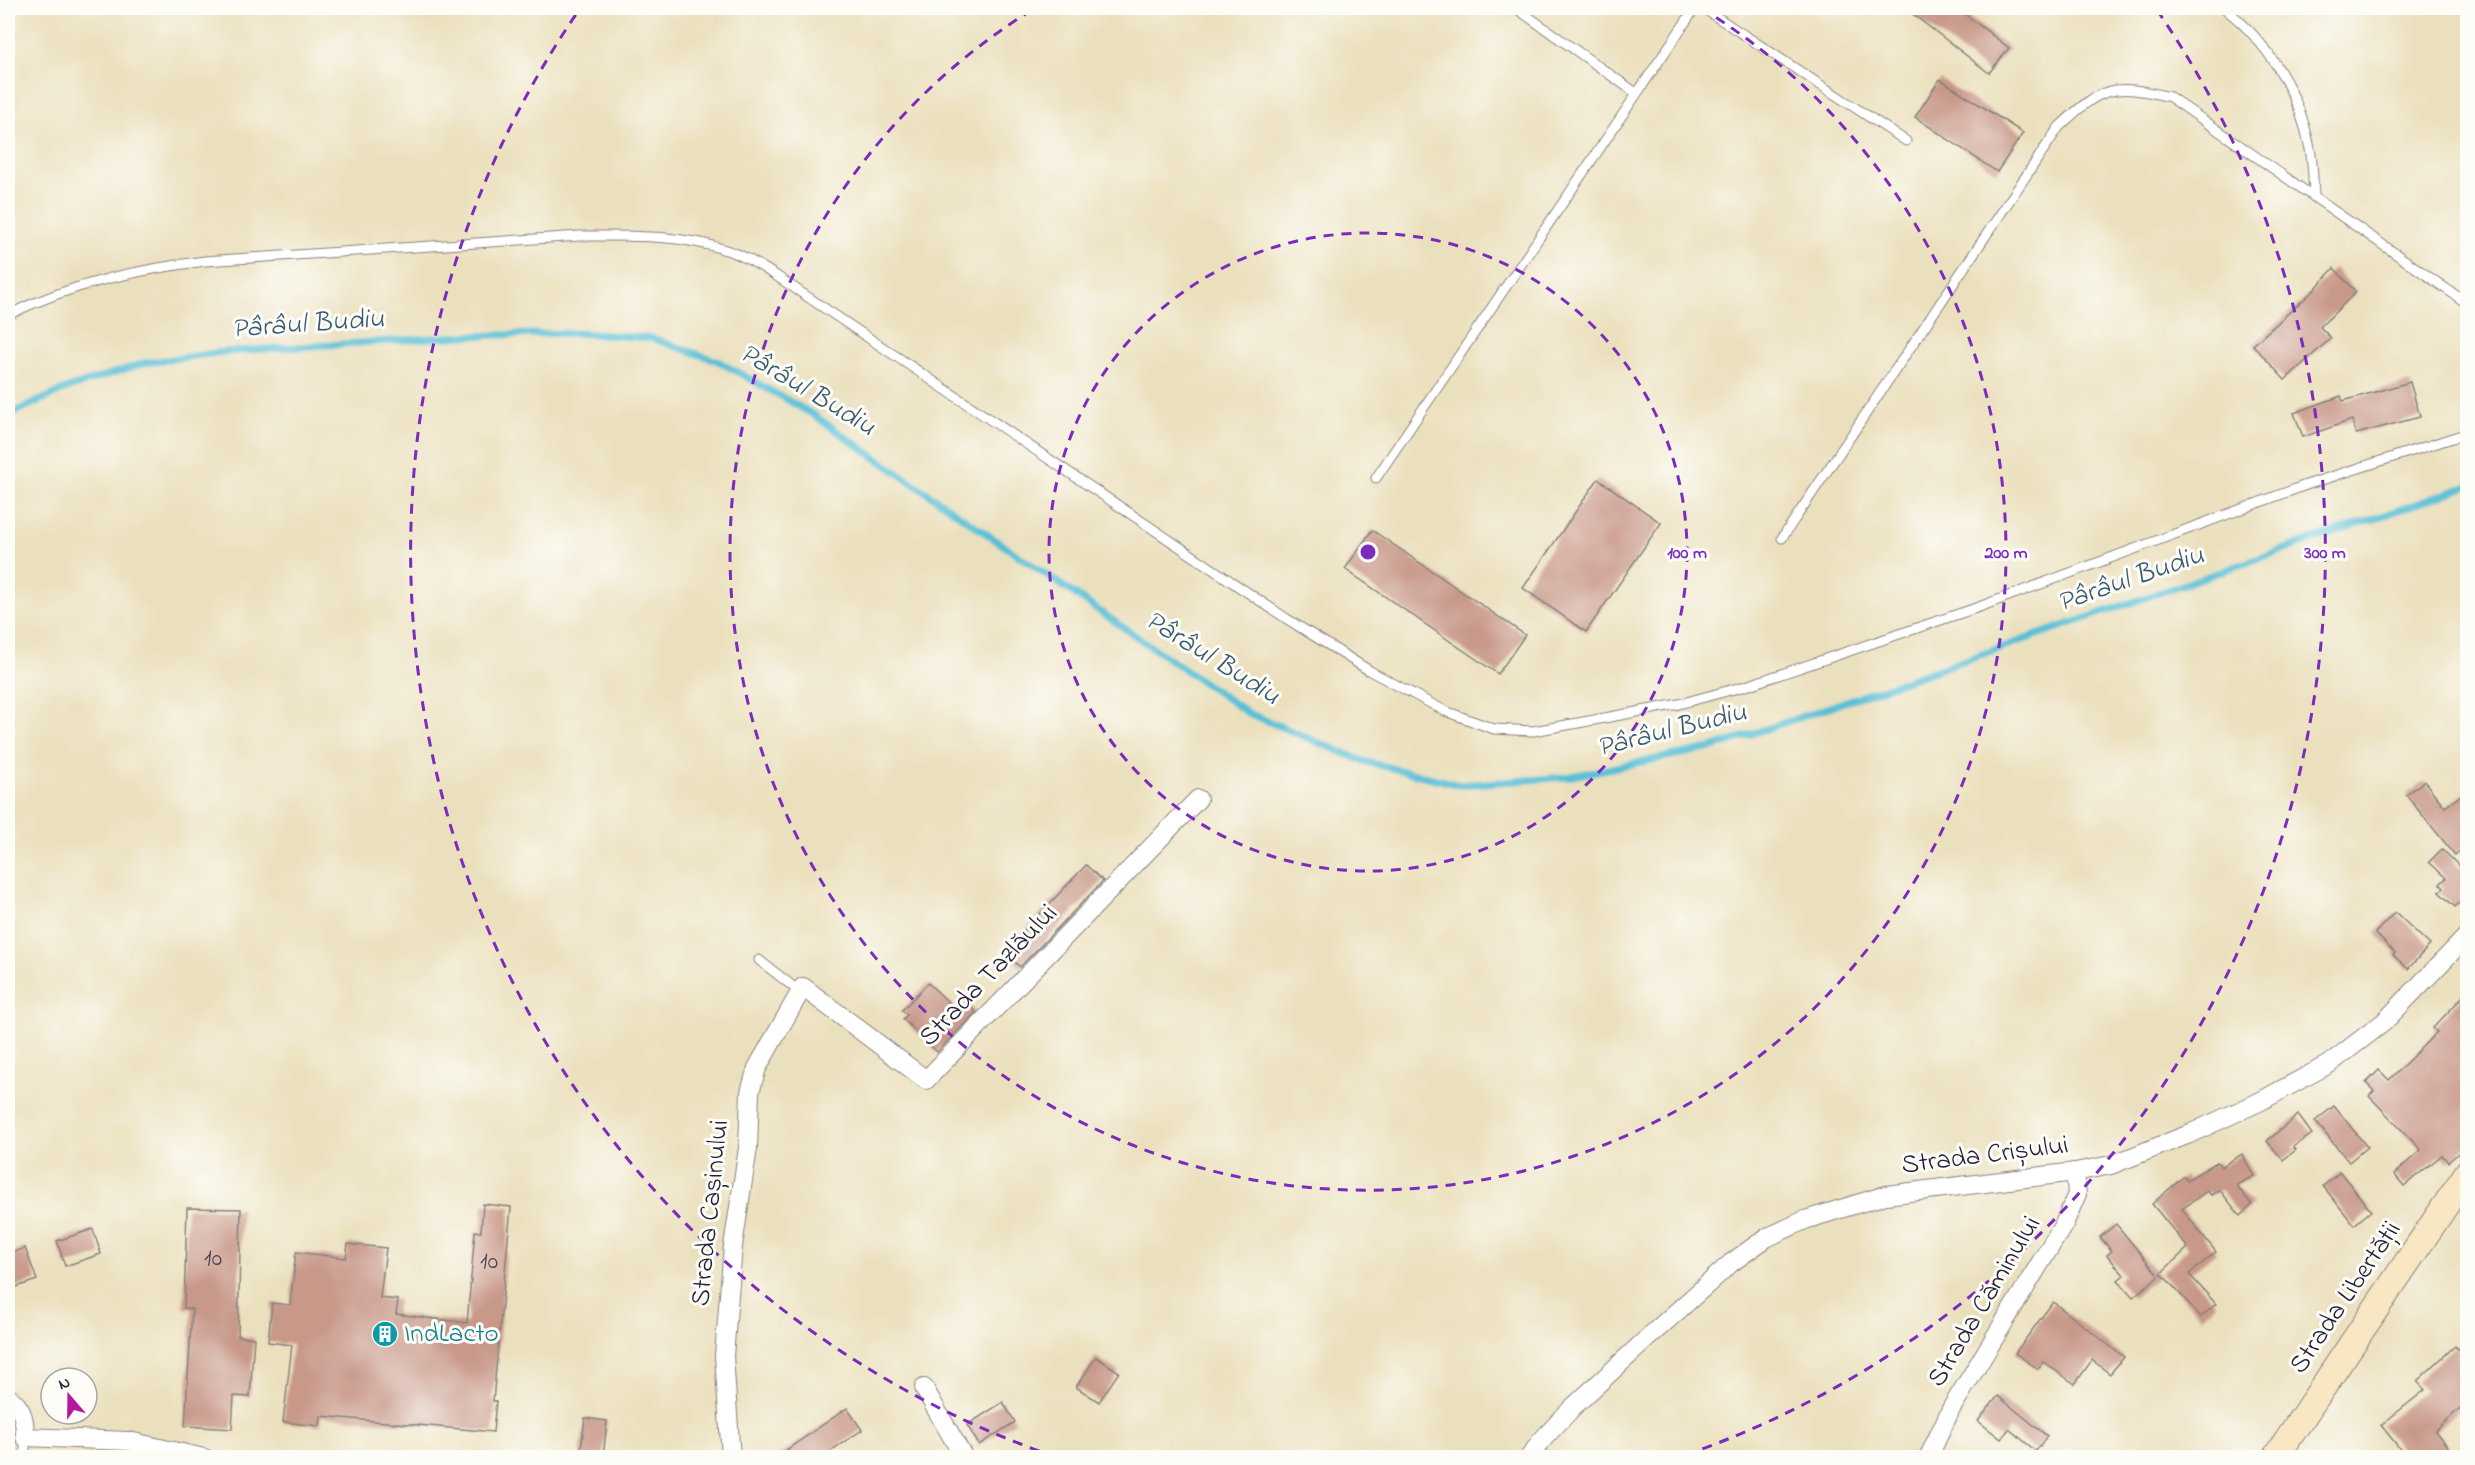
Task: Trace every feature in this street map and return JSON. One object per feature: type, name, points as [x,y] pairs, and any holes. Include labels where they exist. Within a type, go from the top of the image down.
[{"type":"main road","name":"Strada Libertății","points":[[2275,1458],[2468,1172]]},
{"type":"street","name":"Strada Tazlăului","points":[[801,989],[926,1080],[1198,799]]},
{"type":"street","name":"Strada Crișului","points":[[1529,1458],[1541,1441],[1573,1407],[1645,1340],[1731,1263],[1766,1238],[1805,1220],[1886,1195],[2075,1172],[2110,1165],[2187,1135],[2259,1102],[2329,1064],[2384,1022],[2468,935]]},
{"type":"street","name":"Strada Cașinului","points":[[732,1458],[724,1356],[733,1246],[748,1148],[750,1092],[757,1068],[801,989]]},
{"type":"street","name":"Strada Căminului","points":[[1929,1458],[1951,1409],[2064,1224],[2077,1194],[2075,1172]]},
{"type":"street","points":[[924,1388],[964,1458]]},
{"type":"street","points":[[8,1397],[21,1410],[25,1419],[25,1437],[129,1441],[204,1458]]},
{"type":"lane","points":[[1516,8],[1636,93]]},
{"type":"lane","points":[[1376,478],[1695,8]]},
{"type":"lane","points":[[1703,8],[1906,141]]},
{"type":"lane","points":[[2224,8],[2234,15],[2270,56],[2295,98],[2310,149],[2314,196]]},
{"type":"lane","points":[[1782,538],[2059,127],[2088,100],[2124,88],[2170,98],[2468,304]]},
{"type":"lane","points":[[8,315],[82,285],[160,267],[205,261],[580,236],[633,236],[684,241],[728,250],[775,275],[1370,671],[1445,711],[1494,729],[1533,730],[1578,723],[1679,704],[1749,685],[1979,607],[2306,485],[2468,433]]},
{"type":"lane","points":[[759,960],[801,989]]},
{"type":"lane","points":[[25,1437],[25,1458]]},
{"type":"building","points":[[1905,8],[1957,8],[2009,48],[1989,73]]},
{"type":"building","points":[[1940,79],[2023,133],[1997,172],[1915,117]]},
{"type":"building","points":[[2334,268],[2356,292],[2320,327],[2331,338],[2285,380],[2253,345],[2314,290]]},
{"type":"building","points":[[2410,382],[2420,417],[2356,434],[2352,420],[2303,437],[2294,413],[2341,396],[2343,401]]},
{"type":"building","points":[[1598,479],[1661,523],[1586,632],[1523,588]]},
{"type":"building","points":[[1372,530],[1525,635],[1498,674],[1345,569]]},
{"type":"building","points":[[2424,781],[2445,807],[2468,790],[2468,844],[2455,855],[2406,795]]},
{"type":"building","points":[[2442,849],[2468,875],[2468,894],[2455,907],[2439,892],[2444,888],[2440,884],[2446,878],[2429,862]]},
{"type":"building","points":[[1086,865],[1103,881],[1020,967],[1004,952]]},
{"type":"building","points":[[2395,912],[2430,945],[2408,969],[2375,933]]},
{"type":"building","points":[[928,983],[959,1012],[967,1003],[976,1012],[937,1052],[903,1019],[907,1015],[902,1010]]},
{"type":"building","points":[[2468,991],[2468,1145],[2448,1162],[2442,1155],[2404,1186],[2394,1174],[2421,1150],[2369,1096],[2374,1091],[2366,1083],[2379,1070],[2389,1080],[2437,1032],[2433,1028]]},
{"type":"building","points":[[2334,1106],[2367,1147],[2349,1162],[2315,1121]]},
{"type":"building","points":[[2298,1115],[2312,1134],[2293,1147],[2296,1150],[2283,1160],[2267,1141]]},
{"type":"building","points":[[2242,1154],[2254,1176],[2236,1185],[2252,1205],[2240,1216],[2220,1190],[2211,1195],[2207,1191],[2182,1209],[2216,1252],[2189,1274],[2216,1304],[2201,1317],[2161,1273],[2188,1248],[2152,1204],[2184,1176],[2187,1180],[2217,1162],[2221,1167]]},
{"type":"building","points":[[2340,1172],[2371,1211],[2354,1225],[2323,1186]]},
{"type":"building","name":"IndLacto","points":[[483,1204],[511,1207],[493,1401],[496,1401],[493,1432],[321,1416],[320,1426],[283,1422],[292,1345],[268,1342],[272,1303],[290,1305],[296,1252],[346,1258],[348,1244],[386,1248],[380,1298],[398,1300],[396,1314],[467,1323],[475,1231],[481,1232]]},
{"type":"building","points":[[187,1208],[241,1209],[238,1336],[254,1338],[250,1397],[234,1396],[232,1429],[185,1426],[192,1309],[184,1308]]},
{"type":"building","points":[[2116,1224],[2159,1276],[2133,1297],[2118,1280],[2124,1275],[2107,1255],[2112,1251],[2100,1237]]},
{"type":"building","points":[[93,1229],[101,1254],[65,1266],[57,1241]]},
{"type":"building","points":[[25,1248],[37,1280],[8,1290],[8,1254]]},
{"type":"building","points":[[2053,1302],[2124,1357],[2110,1374],[2092,1360],[2075,1384],[2043,1362],[2038,1369],[2015,1353]]},
{"type":"building","points":[[2455,1346],[2468,1360],[2468,1401],[2435,1431],[2457,1458],[2407,1458],[2381,1425],[2425,1390],[2417,1381]]},
{"type":"building","points":[[1096,1357],[1119,1372],[1099,1402],[1076,1387]]},
{"type":"building","points":[[1998,1396],[2047,1436],[2036,1451],[2009,1429],[2001,1439],[1978,1421]]},
{"type":"building","points":[[1003,1402],[1015,1422],[979,1445],[967,1425]]},
{"type":"building","points":[[847,1408],[862,1430],[820,1458],[775,1458]]},
{"type":"building","points":[[585,1418],[607,1421],[603,1458],[580,1458]]},
{"type":"waterway","name":"Pârâul Budiu","points":[[8,415],[68,388],[144,363],[223,352],[464,336],[575,333],[651,338],[718,361],[812,414],[1248,713],[1363,761],[1460,785],[1567,777],[1711,748],[2468,486]]},
{"type":"place","name":"IndLacto","points":[[385,1334]]}]
